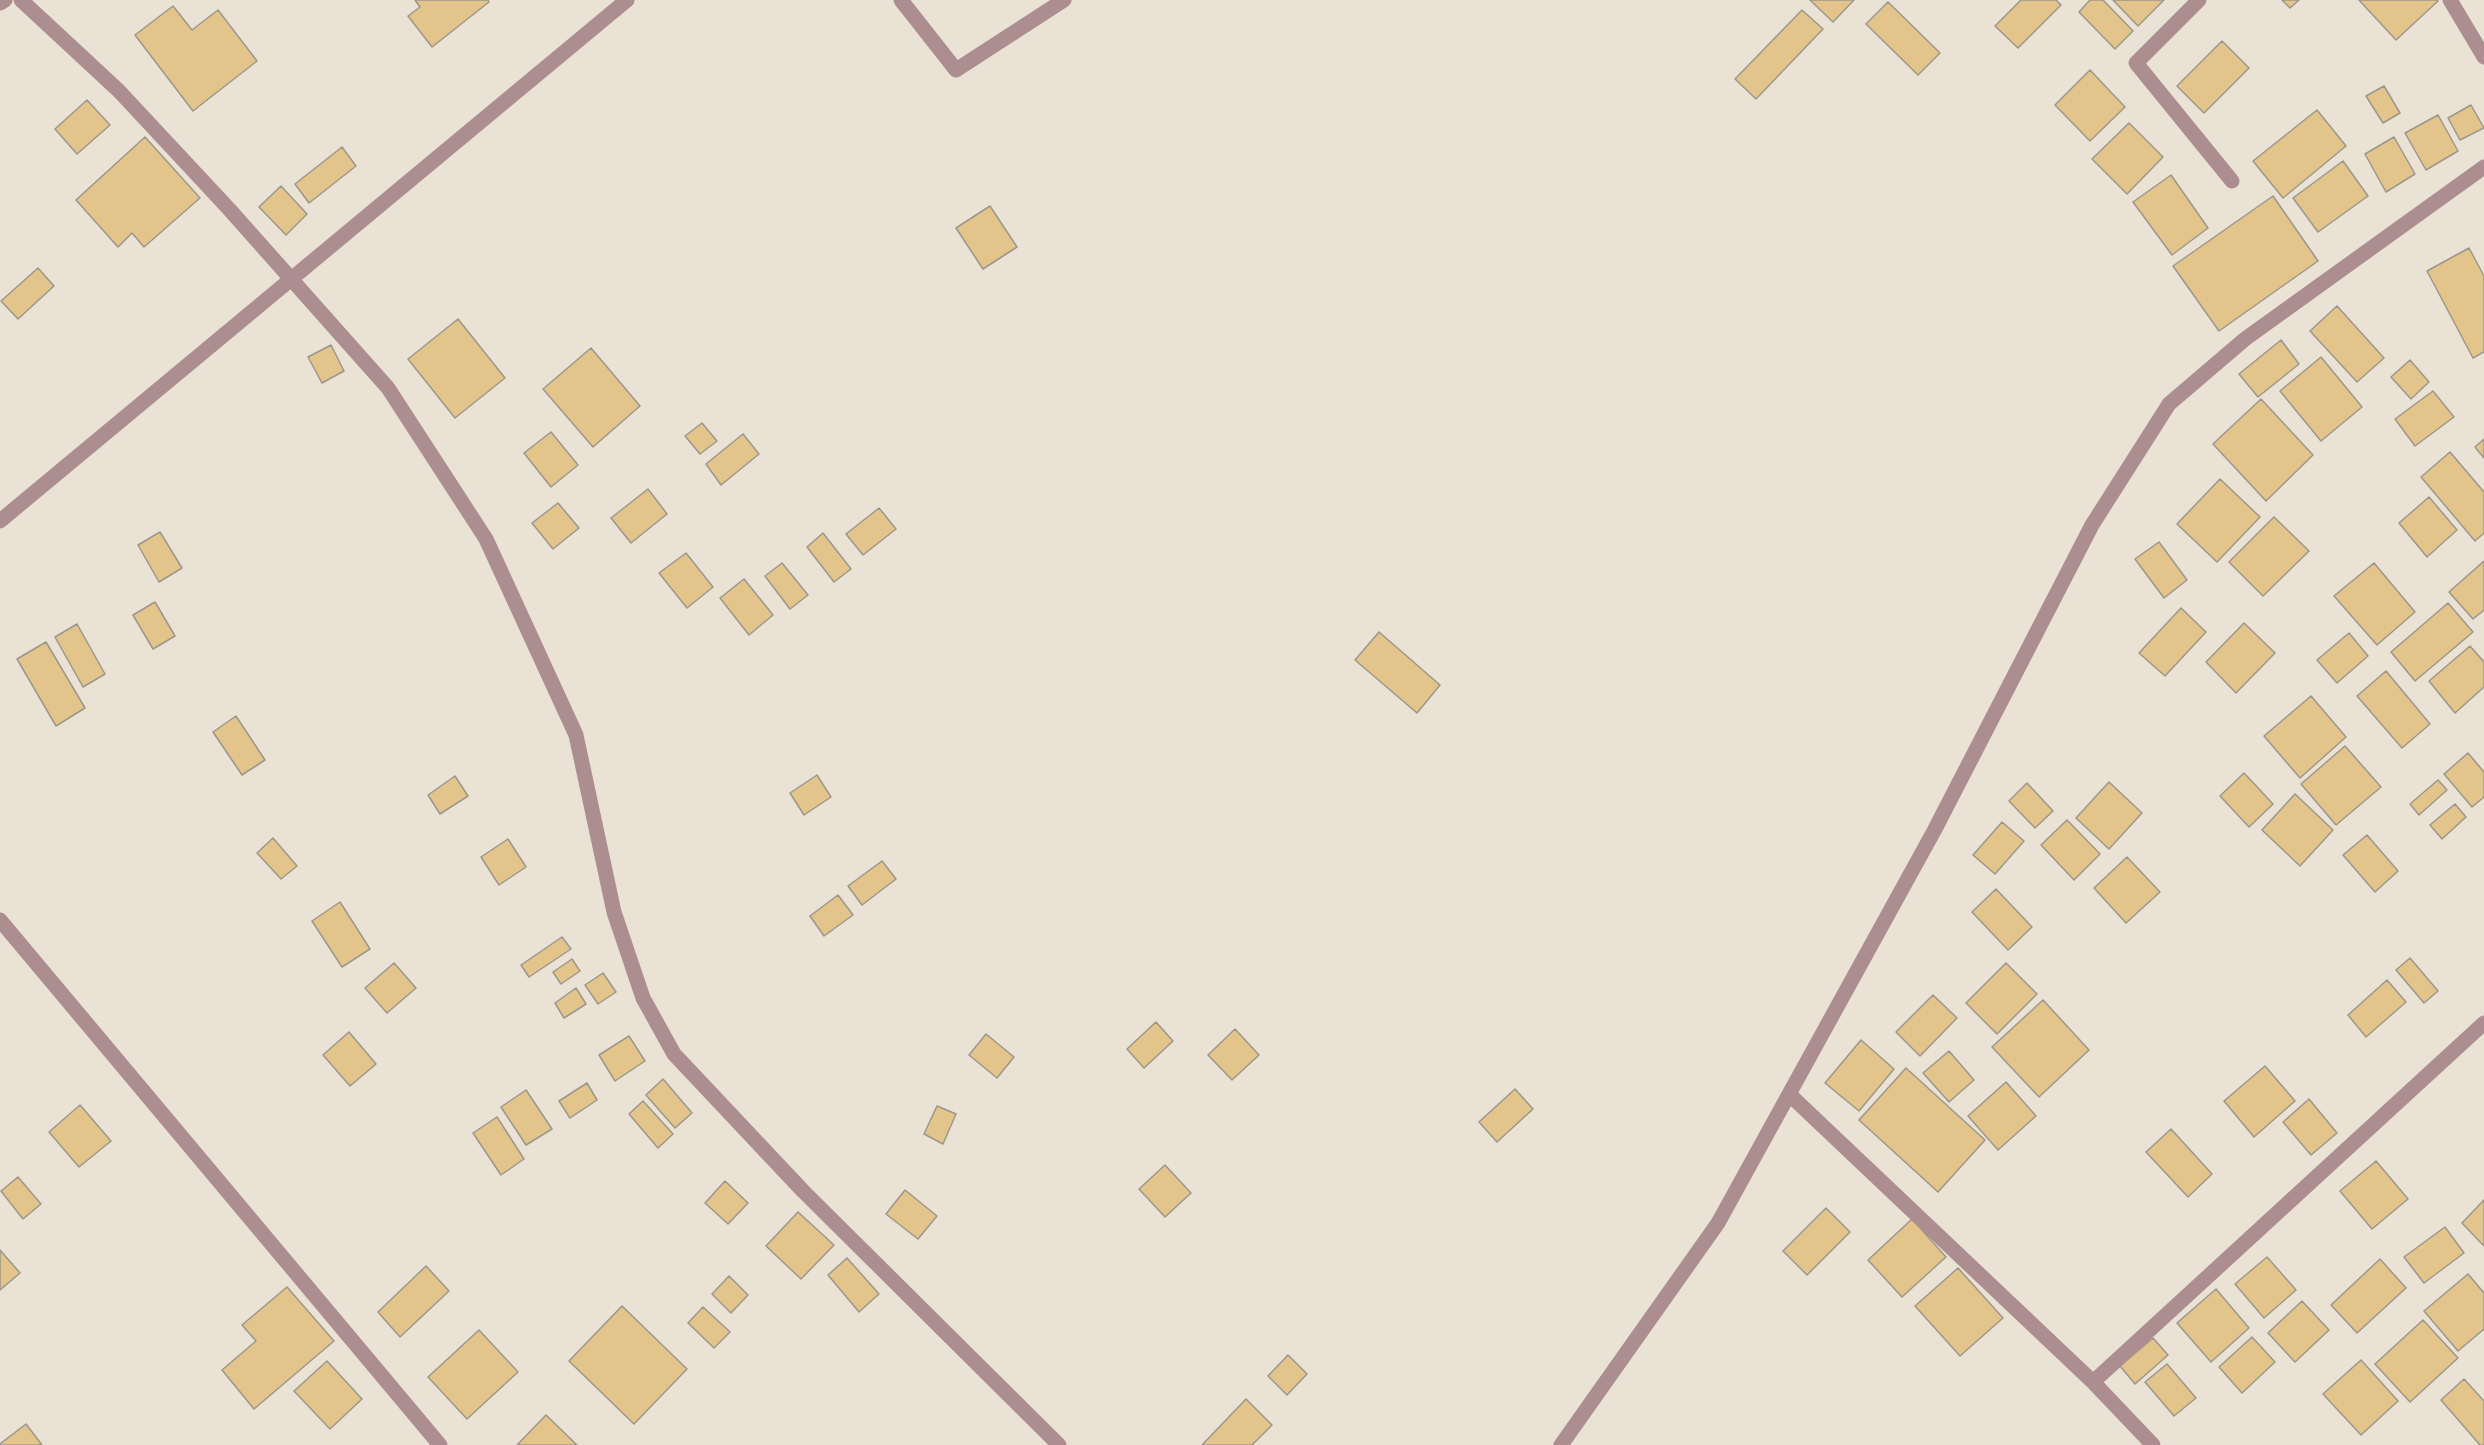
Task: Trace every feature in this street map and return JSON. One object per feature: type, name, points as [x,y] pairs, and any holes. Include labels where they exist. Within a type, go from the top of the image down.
[{"type":"street","points":[[0,3],[4,0]]},
{"type":"street","points":[[21,0],[119,92],[388,388],[486,539],[576,735],[614,912],[643,998],[674,1054],[803,1191],[1058,1444]]},
{"type":"street","points":[[0,521],[627,0]]},
{"type":"street","points":[[901,0],[956,70],[1064,0]]},
{"type":"street","points":[[2199,0],[2136,63],[2232,181]]},
{"type":"street","points":[[2450,0],[2484,57]]},
{"type":"street","points":[[1561,1445],[1718,1223],[1934,831],[2092,525],[2169,404],[2245,339],[2484,167]]},
{"type":"street","points":[[0,920],[440,1445]]},
{"type":"street","points":[[2093,1382],[2484,1023]]},
{"type":"street","points":[[1790,1095],[2093,1382],[2153,1445]]},
{"type":"building","points":[[415,0],[488,0],[489,2],[432,47],[408,16],[420,7]]},
{"type":"building","points":[[1810,0],[1854,0],[1833,22]]},
{"type":"building","points":[[2021,0],[2056,0],[2061,5],[2018,48],[1995,26]]},
{"type":"building","points":[[2090,0],[2103,0],[2133,31],[2115,49],[2079,12]]},
{"type":"building","points":[[2113,0],[2164,0],[2138,26]]},
{"type":"building","points":[[2282,0],[2299,0],[2290,8]]},
{"type":"building","points":[[2359,0],[2437,0],[2438,1],[2396,40]]},
{"type":"building","points":[[1888,2],[1940,53],[1918,75],[1866,24]]},
{"type":"building","points":[[173,6],[192,30],[218,10],[257,61],[193,111],[135,35]]},
{"type":"building","points":[[1802,10],[1823,29],[1756,99],[1735,79]]},
{"type":"building","points":[[2222,41],[2249,68],[2204,113],[2177,86]]},
{"type":"building","points":[[2090,70],[2125,107],[2090,141],[2055,105]]},
{"type":"building","points":[[2384,86],[2400,113],[2383,123],[2366,96]]},
{"type":"building","points":[[87,100],[110,125],[77,154],[55,129]]},
{"type":"building","points":[[2471,105],[2484,128],[2460,140],[2448,118]]},
{"type":"building","points":[[2317,110],[2346,146],[2283,198],[2253,161]]},
{"type":"building","points":[[2438,115],[2458,151],[2426,170],[2405,133]]},
{"type":"building","points":[[2129,123],[2163,157],[2127,194],[2092,159]]},
{"type":"building","points":[[145,137],[200,198],[144,247],[132,233],[118,247],[76,200]]},
{"type":"building","points":[[2394,137],[2415,174],[2386,192],[2365,154]]},
{"type":"building","points":[[342,147],[356,166],[309,203],[295,184]]},
{"type":"building","points":[[2343,161],[2368,196],[2318,232],[2293,198]]},
{"type":"building","points":[[2171,175],[2208,228],[2172,255],[2133,202]]},
{"type":"building","points":[[281,186],[307,214],[286,235],[259,207]]},
{"type":"building","points":[[2273,196],[2318,261],[2219,331],[2173,266]]},
{"type":"building","points":[[990,206],[1017,247],[983,269],[956,228]]},
{"type":"building","points":[[2469,248],[2484,276],[2484,352],[2473,358],[2427,271]]},
{"type":"building","points":[[38,268],[54,286],[18,319],[1,301]]},
{"type":"building","points":[[2337,306],[2384,358],[2357,382],[2310,331]]},
{"type":"building","points":[[458,319],[505,378],[455,418],[408,359]]},
{"type":"building","points":[[2281,340],[2299,364],[2258,397],[2239,374]]},
{"type":"building","points":[[331,345],[344,371],[322,383],[308,357]]},
{"type":"building","points":[[591,348],[640,406],[593,447],[543,389]]},
{"type":"building","points":[[2321,357],[2362,407],[2321,441],[2280,391]]},
{"type":"building","points":[[2410,360],[2429,382],[2411,399],[2391,377]]},
{"type":"building","points":[[2433,391],[2454,417],[2415,446],[2395,419]]},
{"type":"building","points":[[2261,399],[2313,455],[2266,501],[2213,444]]},
{"type":"building","points":[[702,423],[717,441],[700,454],[685,436]]},
{"type":"building","points":[[551,432],[578,465],[551,487],[524,453]]},
{"type":"building","points":[[743,434],[759,454],[721,485],[706,464]]},
{"type":"building","points":[[2484,439],[2484,458],[2475,447]]},
{"type":"building","points":[[2450,452],[2484,492],[2484,533],[2475,541],[2421,477]]},
{"type":"building","points":[[2220,479],[2260,517],[2217,562],[2177,524]]},
{"type":"building","points":[[648,489],[667,514],[631,543],[611,518]]},
{"type":"building","points":[[2429,497],[2457,530],[2427,557],[2399,523]]},
{"type":"building","points":[[558,503],[579,528],[553,549],[532,523]]},
{"type":"building","points":[[879,508],[896,529],[863,555],[846,534]]},
{"type":"building","points":[[2274,517],[2309,551],[2263,596],[2229,562]]},
{"type":"building","points":[[160,532],[182,568],[159,582],[138,545]]},
{"type":"building","points":[[823,533],[851,569],[834,582],[807,547]]},
{"type":"building","points":[[2159,542],[2187,580],[2164,598],[2135,559]]},
{"type":"building","points":[[686,553],[713,587],[687,608],[659,573]]},
{"type":"building","points":[[2484,561],[2484,610],[2473,619],[2449,592]]},
{"type":"building","points":[[782,563],[808,595],[790,609],[765,576]]},
{"type":"building","points":[[2374,563],[2415,612],[2377,645],[2334,596]]},
{"type":"building","points":[[744,579],[773,615],[749,635],[720,598]]},
{"type":"building","points":[[155,602],[175,636],[153,649],[133,615]]},
{"type":"building","points":[[2448,603],[2473,632],[2415,681],[2391,652]]},
{"type":"building","points":[[2181,608],[2206,632],[2165,676],[2139,653]]},
{"type":"building","points":[[2244,623],[2275,653],[2236,693],[2206,662]]},
{"type":"building","points":[[77,624],[105,674],[83,687],[55,637]]},
{"type":"building","points":[[1379,632],[1440,685],[1417,713],[1355,660]]},
{"type":"building","points":[[2349,633],[2368,656],[2337,683],[2317,660]]},
{"type":"building","points":[[46,642],[85,708],[56,726],[17,659]]},
{"type":"building","points":[[2470,646],[2484,662],[2484,687],[2455,713],[2429,681]]},
{"type":"building","points":[[2386,671],[2430,724],[2402,748],[2357,696]]},
{"type":"building","points":[[2311,696],[2346,737],[2300,778],[2264,736]]},
{"type":"building","points":[[236,716],[265,760],[242,775],[213,732]]},
{"type":"building","points":[[2345,746],[2381,787],[2336,825],[2301,784]]},
{"type":"building","points":[[2468,753],[2484,772],[2484,797],[2472,807],[2444,774]]},
{"type":"building","points":[[2244,773],[2273,804],[2249,827],[2220,796]]},
{"type":"building","points":[[817,775],[831,797],[804,815],[790,793]]},
{"type":"building","points":[[455,776],[468,796],[440,814],[428,795]]},
{"type":"building","points":[[2438,780],[2447,790],[2419,815],[2410,804]]},
{"type":"building","points":[[2109,782],[2142,813],[2109,849],[2076,818]]},
{"type":"building","points":[[2027,783],[2053,811],[2035,828],[2009,801]]},
{"type":"building","points":[[2295,794],[2333,830],[2300,866],[2262,830]]},
{"type":"building","points":[[2455,804],[2466,817],[2442,839],[2430,825]]},
{"type":"building","points":[[2067,820],[2100,854],[2074,880],[2041,845]]},
{"type":"building","points":[[2002,822],[2024,841],[1995,874],[1973,855]]},
{"type":"building","points":[[2367,835],[2398,871],[2375,892],[2343,855]]},
{"type":"building","points":[[273,838],[297,866],[281,879],[257,853]]},
{"type":"building","points":[[508,839],[526,867],[499,885],[481,857]]},
{"type":"building","points":[[2127,857],[2160,892],[2126,923],[2094,888]]},
{"type":"building","points":[[882,861],[896,879],[862,905],[848,886]]},
{"type":"building","points":[[1996,889],[2032,927],[2008,950],[1972,912]]},
{"type":"building","points":[[838,895],[853,915],[824,936],[810,916]]},
{"type":"building","points":[[340,902],[370,949],[342,967],[312,921]]},
{"type":"building","points":[[562,937],[571,949],[529,977],[521,965]]},
{"type":"building","points":[[2410,958],[2438,991],[2424,1003],[2396,970]]},
{"type":"building","points":[[572,959],[580,971],[561,984],[553,972]]},
{"type":"building","points":[[394,963],[416,988],[387,1013],[365,988]]},
{"type":"building","points":[[2006,963],[2037,994],[1997,1034],[1966,1003]]},
{"type":"building","points":[[603,973],[616,992],[598,1004],[585,985]]},
{"type":"building","points":[[2387,980],[2406,1002],[2366,1037],[2348,1015]]},
{"type":"building","points":[[576,988],[586,1004],[564,1018],[555,1003]]},
{"type":"building","points":[[1933,995],[1957,1018],[1920,1056],[1896,1032]]},
{"type":"building","points":[[2043,1000],[2089,1050],[2039,1097],[1992,1047]]},
{"type":"building","points":[[1156,1022],[1173,1041],[1144,1068],[1127,1049]]},
{"type":"building","points":[[1235,1029],[1259,1055],[1232,1080],[1208,1055]]},
{"type":"building","points":[[349,1032],[376,1064],[350,1086],[323,1055]]},
{"type":"building","points":[[986,1034],[1014,1057],[997,1078],[969,1055]]},
{"type":"building","points":[[629,1036],[645,1061],[615,1081],[599,1055]]},
{"type":"building","points":[[1861,1040],[1894,1069],[1859,1111],[1825,1083]]},
{"type":"building","points":[[1949,1051],[1974,1080],[1949,1102],[1923,1073]]},
{"type":"building","points":[[2265,1066],[2295,1101],[2254,1137],[2224,1101]]},
{"type":"building","points":[[1906,1068],[1985,1140],[1938,1192],[1859,1120]]},
{"type":"building","points":[[663,1079],[692,1113],[675,1128],[646,1095]]},
{"type":"building","points":[[2006,1082],[2036,1116],[1998,1150],[1968,1116]]},
{"type":"building","points":[[587,1083],[597,1100],[570,1118],[559,1101]]},
{"type":"building","points":[[1515,1089],[1533,1109],[1497,1142],[1479,1122]]},
{"type":"building","points":[[526,1090],[552,1129],[526,1145],[501,1107]]},
{"type":"building","points":[[2309,1099],[2337,1133],[2311,1155],[2283,1122]]},
{"type":"building","points":[[643,1101],[673,1134],[658,1148],[629,1114]]},
{"type":"building","points":[[80,1105],[111,1141],[79,1167],[49,1132]]},
{"type":"building","points":[[937,1106],[956,1114],[943,1144],[924,1134]]},
{"type":"building","points":[[497,1117],[524,1159],[501,1175],[473,1133]]},
{"type":"building","points":[[2171,1129],[2212,1174],[2188,1197],[2146,1152]]},
{"type":"building","points":[[2376,1161],[2408,1199],[2372,1229],[2340,1191]]},
{"type":"building","points":[[1165,1165],[1191,1193],[1165,1217],[1139,1189]]},
{"type":"building","points":[[18,1177],[41,1204],[23,1219],[1,1191]]},
{"type":"building","points":[[725,1181],[748,1203],[728,1224],[705,1203]]},
{"type":"building","points":[[905,1190],[937,1216],[918,1239],[886,1214]]},
{"type":"building","points":[[2484,1200],[2484,1246],[2462,1223]]},
{"type":"building","points":[[1826,1208],[1850,1232],[1807,1275],[1783,1251]]},
{"type":"building","points":[[798,1212],[834,1245],[801,1279],[766,1246]]},
{"type":"building","points":[[1912,1219],[1946,1257],[1902,1297],[1868,1260]]},
{"type":"building","points":[[2445,1227],[2464,1253],[2424,1283],[2404,1257]]},
{"type":"building","points":[[0,1250],[20,1273],[0,1290]]},
{"type":"building","points":[[2267,1257],[2296,1290],[2264,1318],[2235,1284]]},
{"type":"building","points":[[847,1258],[879,1294],[859,1312],[828,1275]]},
{"type":"building","points":[[2380,1259],[2406,1288],[2357,1333],[2331,1305]]},
{"type":"building","points":[[426,1266],[449,1291],[400,1337],[378,1312]]},
{"type":"building","points":[[1958,1268],[2003,1318],[1960,1356],[1915,1306]]},
{"type":"building","points":[[2468,1274],[2484,1293],[2484,1329],[2458,1351],[2424,1311]]},
{"type":"building","points":[[729,1276],[748,1295],[731,1313],[712,1294]]},
{"type":"building","points":[[287,1287],[334,1341],[254,1409],[222,1370],[256,1341],[242,1325]]},
{"type":"building","points":[[2216,1289],[2249,1328],[2211,1362],[2177,1323]]},
{"type":"building","points":[[2302,1301],[2329,1330],[2295,1362],[2268,1333]]},
{"type":"building","points":[[622,1306],[687,1369],[634,1424],[569,1361]]},
{"type":"building","points":[[703,1307],[730,1332],[714,1348],[688,1323]]},
{"type":"building","points":[[2423,1320],[2458,1358],[2410,1402],[2375,1364]]},
{"type":"building","points":[[479,1330],[518,1372],[467,1419],[428,1377]]},
{"type":"building","points":[[2252,1337],[2275,1362],[2242,1393],[2219,1367]]},
{"type":"building","points":[[2153,1338],[2168,1355],[2135,1384],[2120,1366]]},
{"type":"building","points":[[1288,1355],[1307,1374],[1287,1395],[1268,1376]]},
{"type":"building","points":[[2361,1360],[2398,1401],[2361,1435],[2323,1394]]},
{"type":"building","points":[[327,1361],[362,1399],[330,1429],[294,1391]]},
{"type":"building","points":[[2167,1364],[2196,1398],[2174,1416],[2145,1382]]},
{"type":"building","points":[[2464,1379],[2484,1401],[2484,1445],[2480,1445],[2441,1400]]},
{"type":"building","points":[[1246,1399],[1272,1425],[1252,1445],[1202,1445]]},
{"type":"building","points":[[546,1415],[577,1445],[517,1445]]},
{"type":"building","points":[[26,1424],[42,1445],[0,1445],[0,1444]]}]
